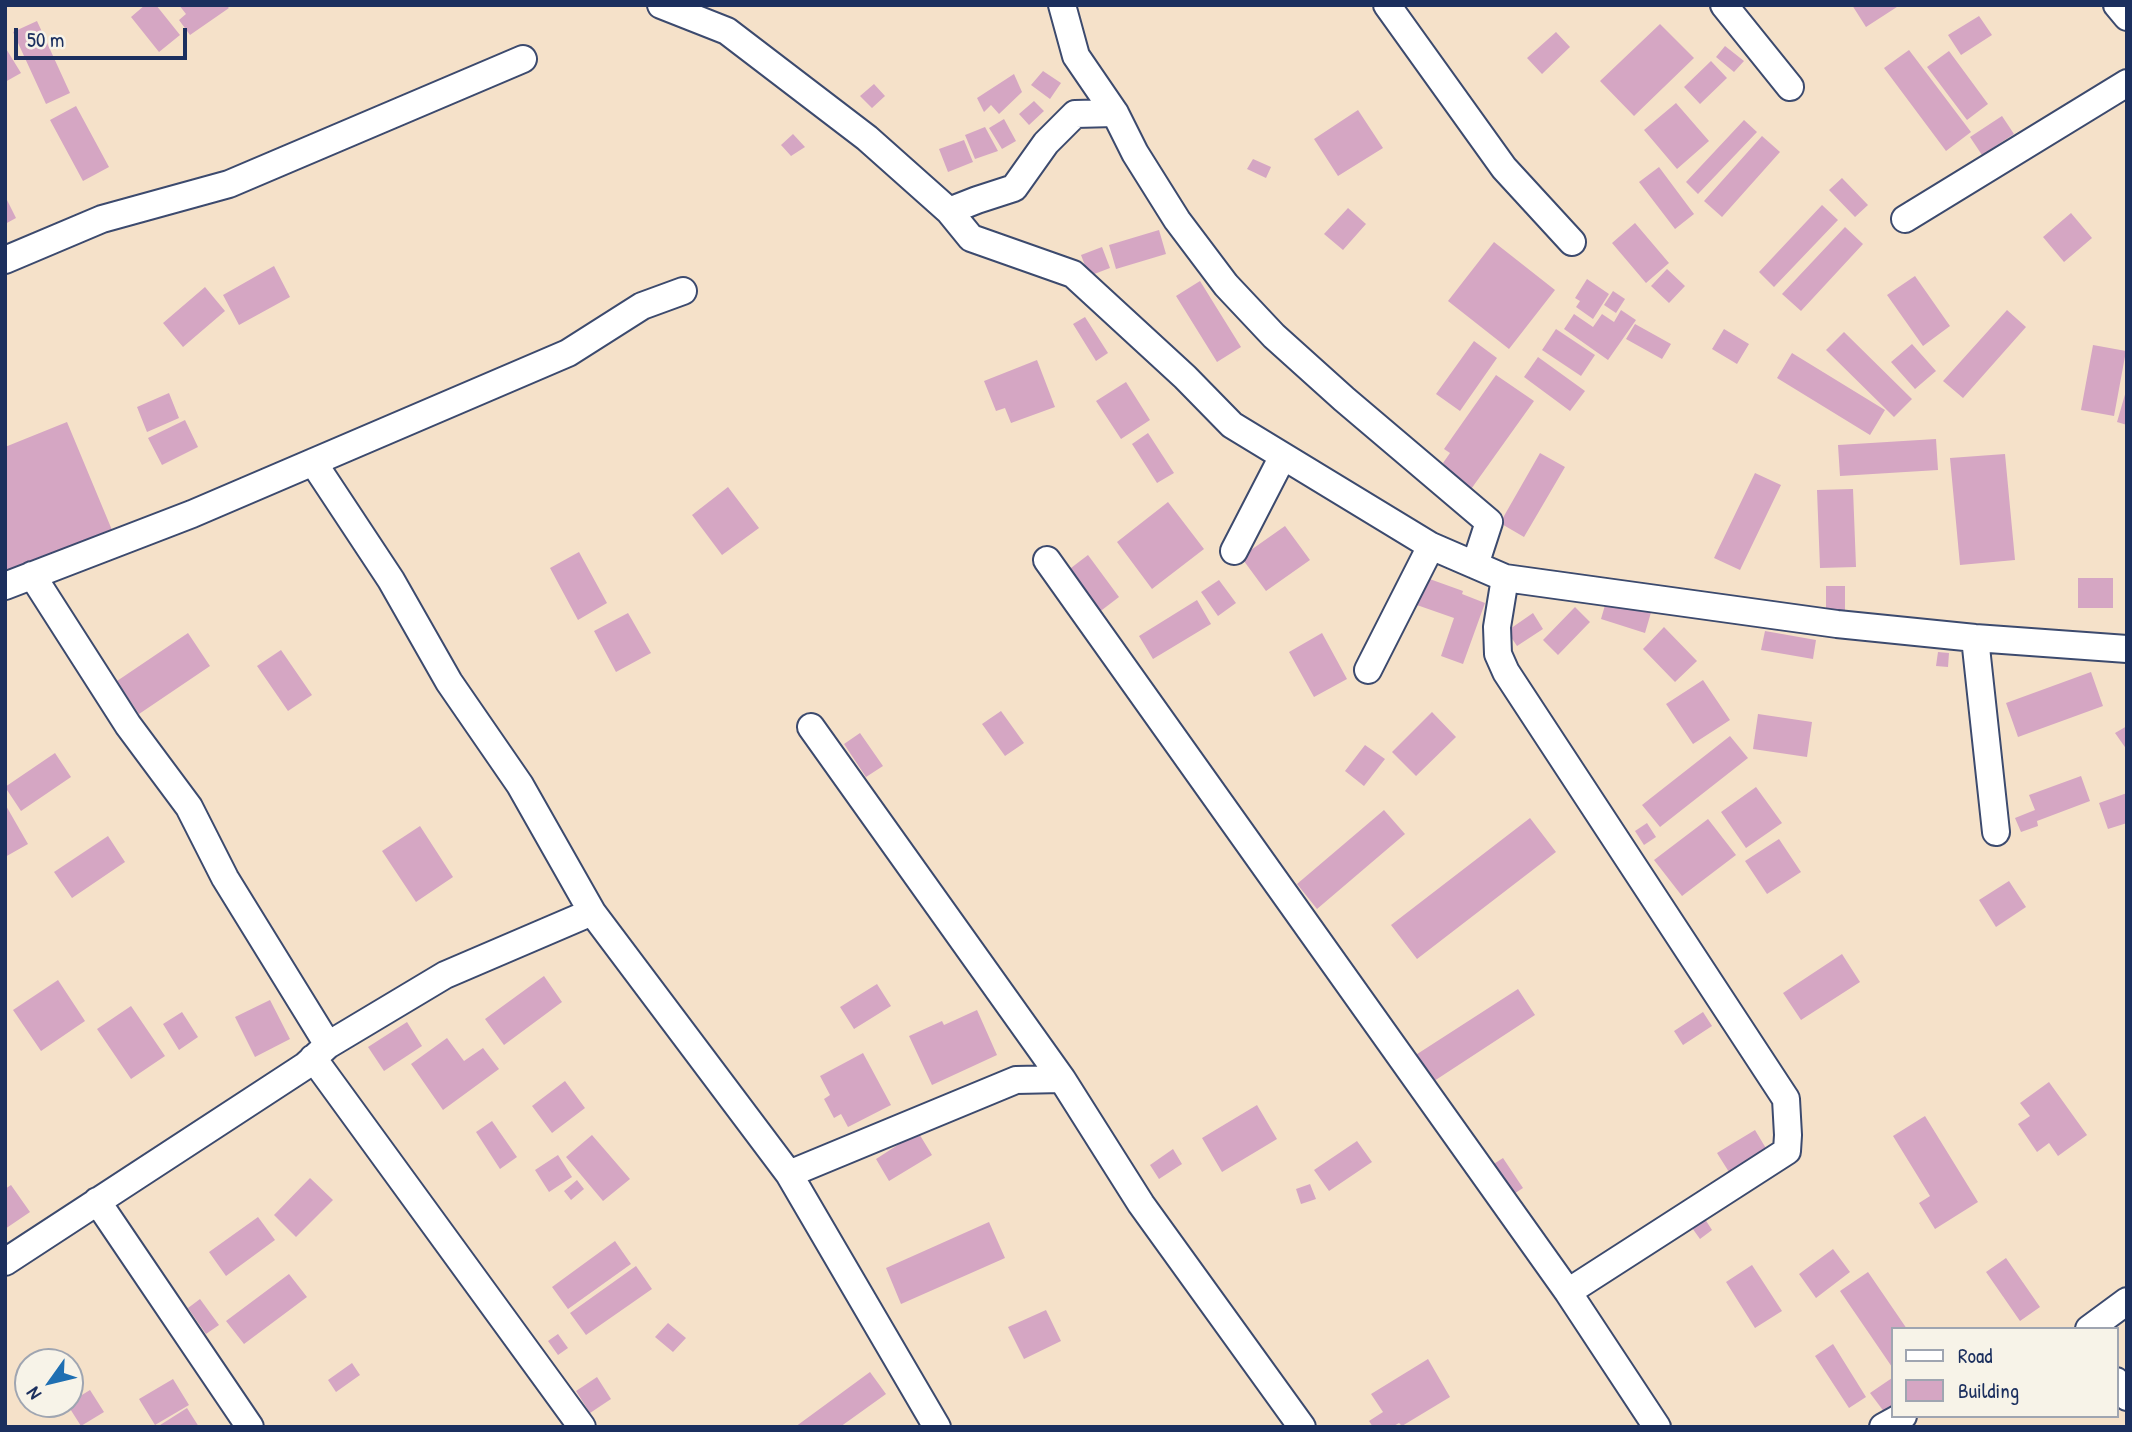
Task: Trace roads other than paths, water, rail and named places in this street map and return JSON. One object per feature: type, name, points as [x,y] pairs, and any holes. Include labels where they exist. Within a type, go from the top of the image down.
[{"type":"street","points":[[661,5],[727,31],[867,138],[949,211],[971,238],[1073,274],[1185,377],[1232,425],[1431,546],[1505,578],[1837,624],[2127,649]]},
{"type":"street","points":[[1062,5],[1076,56],[1115,113],[1135,153],[1177,220],[1226,285],[1274,336],[1489,522],[1475,565]]},
{"type":"street","points":[[1387,5],[1504,168],[1572,242]]},
{"type":"street","points":[[1724,5],[1790,87]]},
{"type":"street","points":[[2117,5],[2127,17]]},
{"type":"street","points":[[5,260],[102,219],[229,184],[523,59]]},
{"type":"street","points":[[1905,219],[2127,83]]},
{"type":"street","points":[[949,211],[1014,188],[1046,143],[1075,114],[1115,113]]},
{"type":"street","points":[[5,586],[192,514],[568,353],[642,306],[683,291]]},
{"type":"street","points":[[1234,551],[1283,456]]},
{"type":"street","points":[[313,462],[391,580],[449,682],[520,785],[592,912],[789,1174],[937,1427]]},
{"type":"street","points":[[1368,670],[1431,546]]},
{"type":"street","points":[[1047,560],[1568,1292],[1657,1427]]},
{"type":"street","points":[[32,575],[128,725],[189,807],[321,1052],[582,1427]]},
{"type":"street","points":[[1505,578],[1497,627],[1498,654],[1506,672],[1786,1099],[1787,1151],[1568,1292]]},
{"type":"street","points":[[1975,638],[1996,832]]},
{"type":"street","points":[[811,727],[1062,1079],[1141,1205],[1302,1427]]},
{"type":"street","points":[[5,1262],[305,1066],[321,1052],[445,975],[592,912]]},
{"type":"street","points":[[789,1174],[1016,1080],[1062,1079]]},
{"type":"street","points":[[97,1200],[250,1427]]},
{"type":"street","points":[[2092,1327],[2127,1301]]},
{"type":"street","points":[[1883,1427],[1899,1418]]}]
